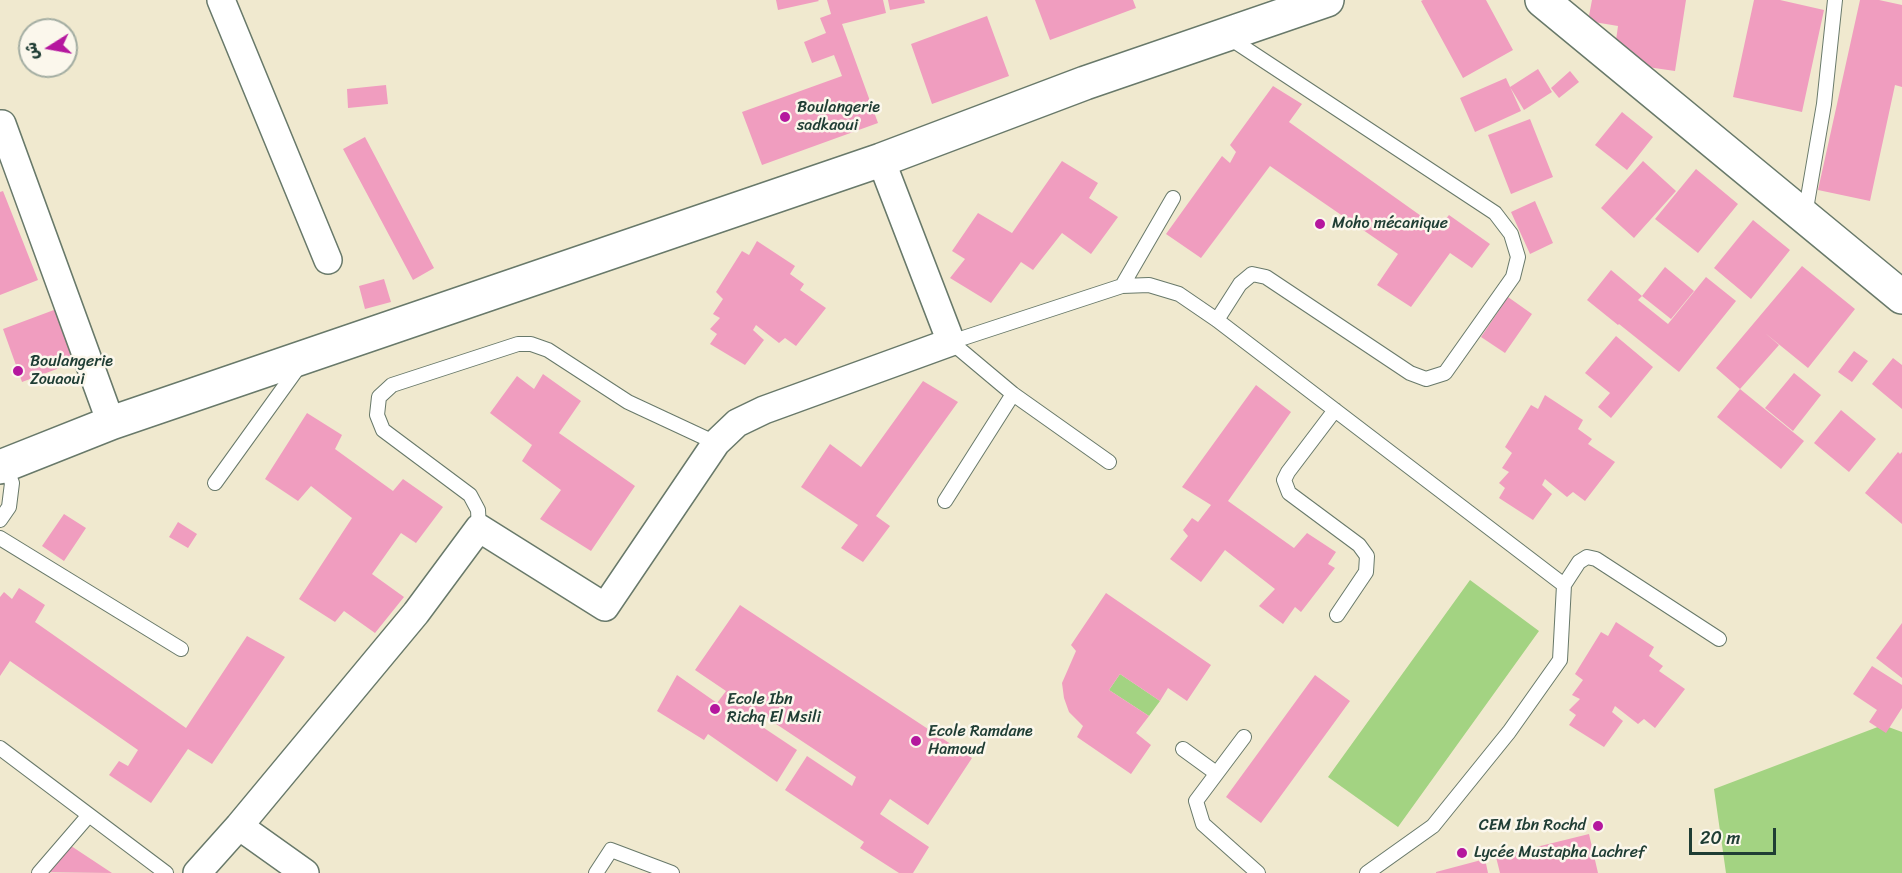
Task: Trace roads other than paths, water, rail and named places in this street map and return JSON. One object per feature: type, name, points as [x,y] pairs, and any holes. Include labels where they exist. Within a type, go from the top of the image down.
[{"type":"street","points":[[221,0],[328,260]]},
{"type":"street","points":[[2,466],[111,423],[881,160],[1085,83],[1327,0]]},
{"type":"street","points":[[1542,0],[1902,297]]},
{"type":"street","points":[[2,124],[111,423]]},
{"type":"street","points":[[197,873],[239,826],[416,613],[479,528],[605,606],[716,443],[737,423],[764,410],[951,342],[881,160]]},
{"type":"street","points":[[239,826],[305,873]]},
{"type":"lane","points":[[1805,218],[1824,104],[1834,0]]},
{"type":"lane","points":[[1217,320],[1240,284],[1252,274],[1266,277],[1410,373],[1426,379],[1445,373],[1513,277],[1518,257],[1511,234],[1495,213],[1225,35]]},
{"type":"lane","points":[[1122,286],[1173,198]]},
{"type":"lane","points":[[951,342],[1122,286],[1149,285],[1179,294],[1217,320],[1564,585]]},
{"type":"lane","points":[[951,342],[1014,394],[1109,462]]},
{"type":"lane","points":[[479,528],[478,510],[470,495],[383,430],[377,415],[379,397],[392,385],[518,344],[531,344],[548,350],[628,402],[716,443]]},
{"type":"lane","points":[[215,483],[305,357]]},
{"type":"lane","points":[[945,501],[1014,394]]},
{"type":"lane","points":[[1335,410],[1284,480],[1289,494],[1359,545],[1367,556],[1366,572],[1337,615]]},
{"type":"lane","points":[[0,520],[9,507],[12,483],[2,466]]},
{"type":"lane","points":[[0,538],[182,649]]},
{"type":"lane","points":[[1367,873],[1433,826],[1509,732],[1560,660],[1564,585],[1579,562],[1587,557],[1596,559],[1719,639]]},
{"type":"lane","points":[[1244,737],[1196,801],[1203,824],[1258,873]]},
{"type":"lane","points":[[0,748],[166,873]]},
{"type":"lane","points":[[1183,749],[1216,773]]},
{"type":"lane","points":[[39,873],[89,815]]},
{"type":"lane","points":[[596,873],[611,850],[672,873]]},
{"type":"place","name":"Boulangerie sadkaoui","points":[[785,117]]},
{"type":"place","name":"Moho mécanique","points":[[1320,224]]},
{"type":"place","name":"Boulangerie Zouaoui","points":[[18,371]]},
{"type":"place","name":"Ecole Ibn Richq El Msili","points":[[715,709]]},
{"type":"place","name":"Ecole Ramdane Hamoud","points":[[916,741]]},
{"type":"place","name":"CEM Ibn Rochd","points":[[1598,826]]},
{"type":"place","name":"Lycée Mustapha Lachref","points":[[1462,853]]}]
